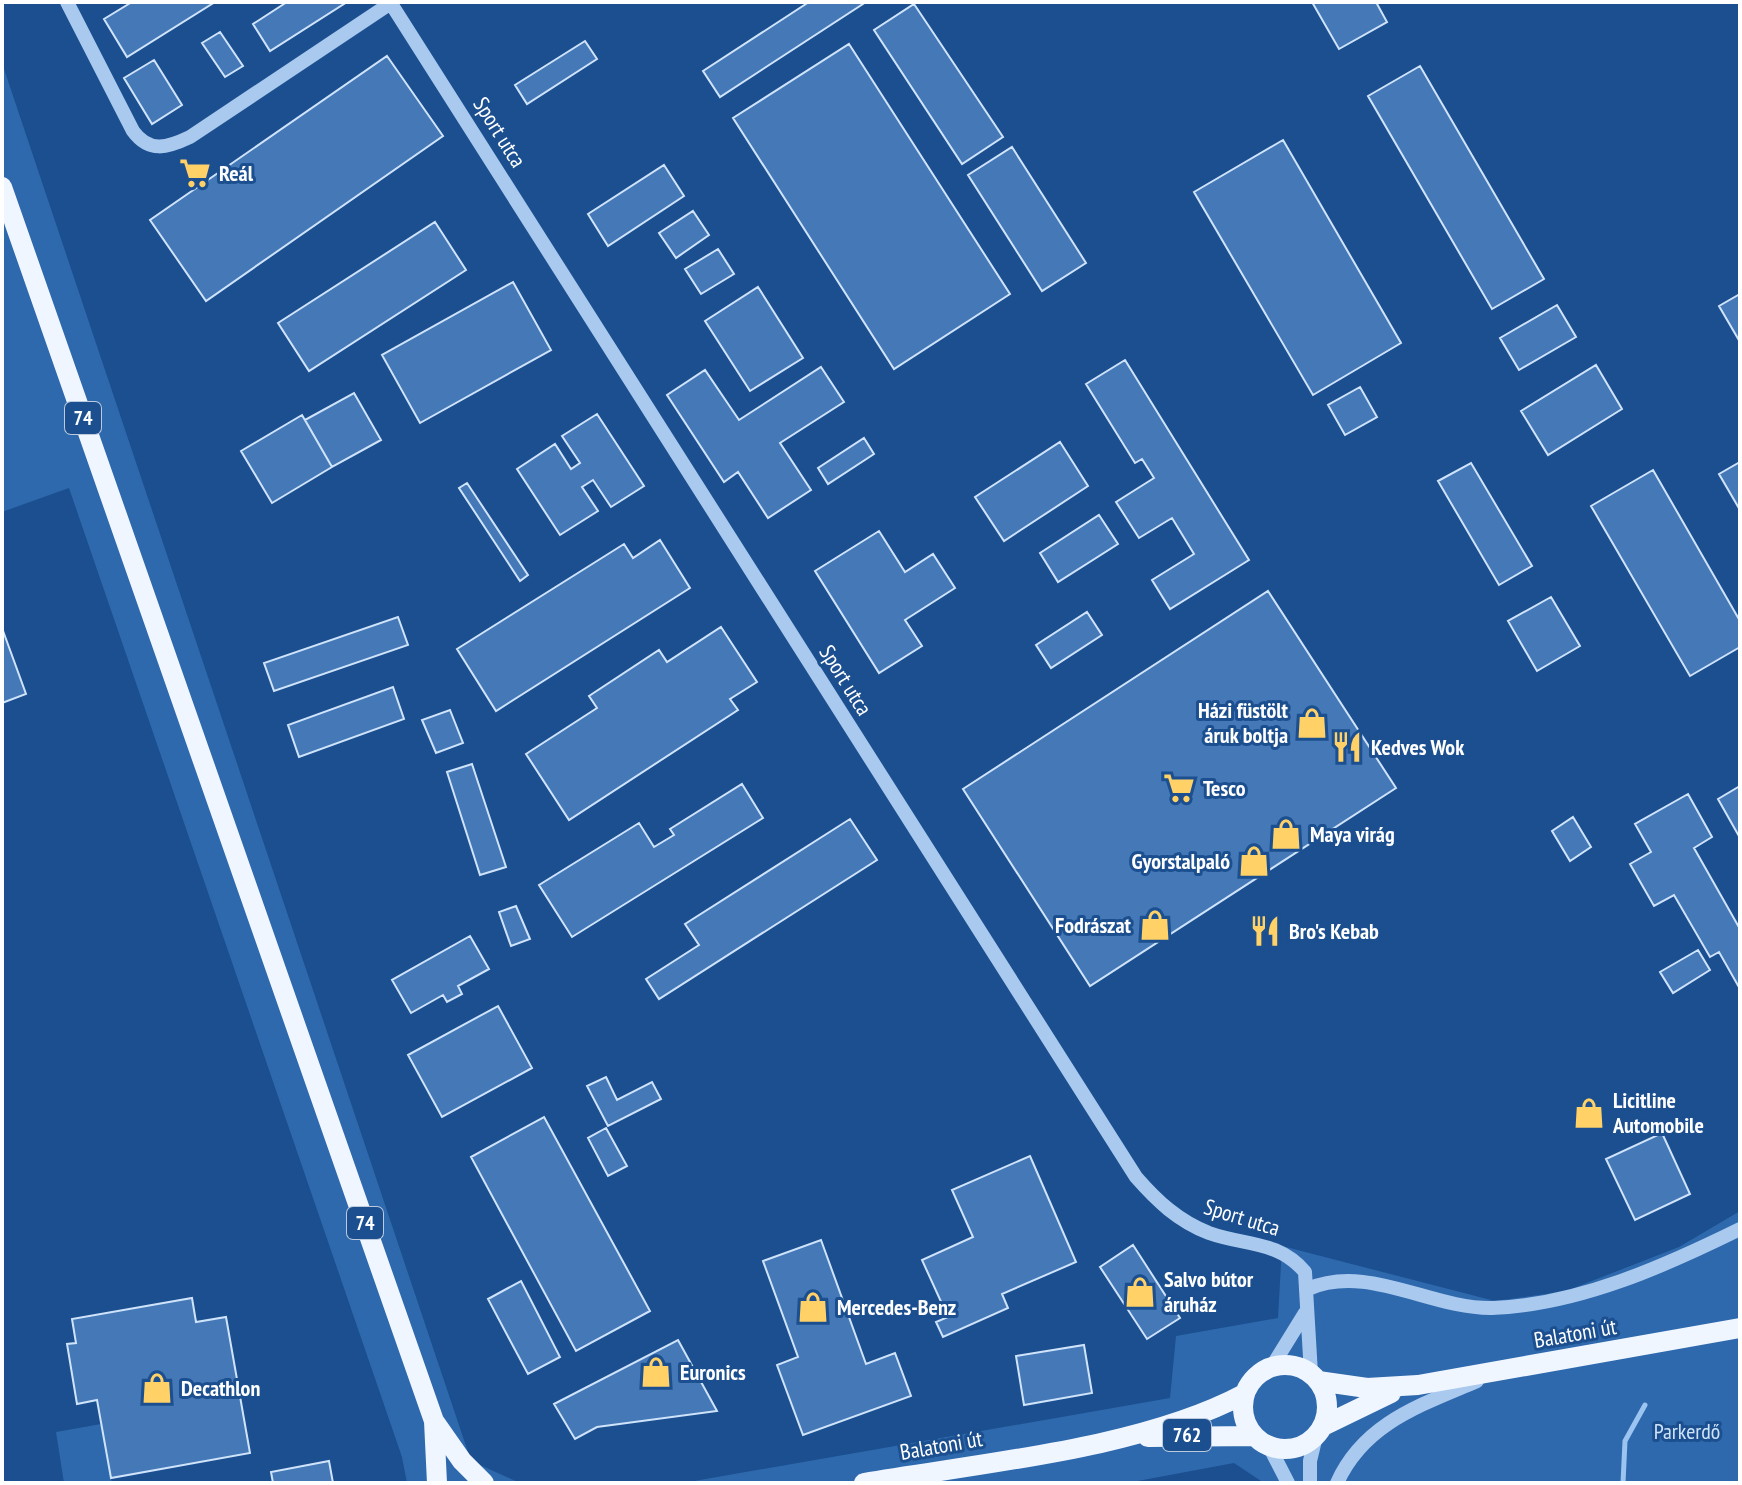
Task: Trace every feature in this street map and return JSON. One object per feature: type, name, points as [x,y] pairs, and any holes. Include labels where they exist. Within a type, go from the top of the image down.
[{"type":"main road","name":"74","points":[[2,187],[434,1421],[462,1461],[484,1483]]},
{"type":"main road","name":"Balatoni út","points":[[864,1483],[1120,1438],[1201,1413],[1244,1394],[1262,1372],[1271,1368],[1288,1365],[1314,1378],[1367,1388],[1418,1385],[1740,1328]]},
{"type":"main road","points":[[1314,1378],[1327,1401],[1319,1431]]},
{"type":"main road","name":"Balatoni út","points":[[1120,1438],[1233,1434],[1294,1448],[1365,1403],[1418,1385]]},
{"type":"main road","name":"762","points":[[1244,1394],[1245,1420],[1262,1441]]},
{"type":"main road","name":"74","points":[[434,1421],[437,1483]]},
{"type":"street","points":[[67,2],[133,131],[141,142],[163,147],[190,137],[390,2]]},
{"type":"street","name":"Sport utca","points":[[390,2],[1136,1177],[1163,1206],[1184,1221],[1217,1235],[1276,1248],[1294,1259],[1305,1272],[1308,1289]]},
{"type":"street","points":[[1314,1378],[1305,1313],[1308,1289],[1343,1279],[1438,1302],[1490,1308],[1516,1306],[1603,1286],[1693,1252],[1740,1229]]},
{"type":"street","points":[[1271,1368],[1305,1313]]},
{"type":"street","points":[[1337,1483],[1356,1450],[1370,1434],[1399,1415],[1496,1372]]},
{"type":"street","points":[[1310,1483],[1310,1461],[1319,1431]]},
{"type":"street","points":[[1262,1441],[1288,1483]]},
{"type":"green space","points":[[2,63],[471,1461],[520,1483],[407,1483],[402,1457],[69,488],[2,512]]},
{"type":"green space","name":"Parkerdő","points":[[1740,1211],[1740,1483],[1264,1483],[1234,1463],[1127,1483],[683,1483],[1170,1398],[1176,1336],[1278,1318],[1282,1246],[1495,1301],[1566,1291],[1679,1247]]},
{"type":"green space","points":[[101,1424],[112,1483],[64,1483],[56,1432]]},
{"type":"building","points":[[132,2],[215,2],[127,57],[104,19]]},
{"type":"building","points":[[287,2],[347,2],[270,51],[253,24]]},
{"type":"building","points":[[809,2],[866,2],[720,97],[703,71]]},
{"type":"building","points":[[1312,2],[1376,2],[1387,22],[1339,49]]},
{"type":"building","points":[[914,4],[1003,137],[962,164],[874,30]]},
{"type":"building","points":[[220,32],[243,66],[225,77],[202,43]]},
{"type":"building","points":[[585,41],[597,59],[527,104],[515,85]]},
{"type":"building","points":[[849,44],[1010,294],[894,369],[733,118]]},
{"type":"building","points":[[387,56],[443,136],[206,301],[150,220]]},
{"type":"building","points":[[154,60],[182,105],[152,124],[124,78]]},
{"type":"building","points":[[1420,66],[1544,279],[1492,309],[1368,96]]},
{"type":"building","points":[[1283,140],[1401,343],[1313,395],[1194,192]]},
{"type":"building","points":[[1012,147],[1086,263],[1042,291],[968,175]]},
{"type":"building","points":[[664,165],[684,196],[608,246],[588,214]]},
{"type":"building","points":[[693,211],[709,235],[676,258],[659,233]]},
{"type":"building","points":[[435,222],[466,270],[309,371],[278,323]]},
{"type":"building","points":[[718,249],[734,274],[701,294],[685,269]]},
{"type":"building","points":[[513,282],[551,350],[420,423],[382,355]]},
{"type":"building","points":[[758,287],[803,358],[750,391],[705,321]]},
{"type":"building","points":[[1740,294],[1740,342],[1719,306]]},
{"type":"building","points":[[1557,305],[1576,337],[1519,370],[1500,338]]},
{"type":"building","points":[[1125,360],[1249,560],[1170,609],[1152,580],[1194,554],[1172,518],[1139,538],[1116,502],[1154,478],[1142,459],[1135,463],[1086,384]]},
{"type":"building","points":[[1596,365],[1622,409],[1548,455],[1521,411]]},
{"type":"building","points":[[821,367],[844,402],[780,443],[811,490],[768,518],[738,472],[724,482],[667,395],[705,370],[739,420]]},
{"type":"building","points":[[1360,387],[1377,417],[1345,435],[1328,405]]},
{"type":"building","points":[[354,393],[381,440],[332,467],[305,420]]},
{"type":"building","points":[[597,414],[644,486],[611,507],[593,480],[582,487],[598,511],[560,535],[517,469],[555,444],[571,469],[580,463],[562,436]]},
{"type":"building","points":[[302,415],[332,467],[272,503],[241,451]]},
{"type":"building","points":[[864,438],[874,454],[828,484],[818,468]]},
{"type":"building","points":[[1060,442],[1088,486],[1004,541],[975,497]]},
{"type":"building","points":[[1740,462],[1740,510],[1719,474]]},
{"type":"building","points":[[1471,463],[1532,566],[1499,585],[1438,481]]},
{"type":"building","points":[[1653,470],[1740,621],[1740,647],[1690,676],[1591,506]]},
{"type":"building","points":[[467,483],[528,575],[520,581],[459,488]]},
{"type":"building","points":[[1099,515],[1118,544],[1058,582],[1040,553]]},
{"type":"building","points":[[879,531],[905,572],[933,554],[955,588],[905,620],[922,646],[879,673],[815,571]]},
{"type":"building","points":[[660,540],[690,588],[496,711],[457,649],[624,544],[633,558]]},
{"type":"building","name":"Tesco","points":[[1268,591],[1396,788],[1090,986],[963,789]]},
{"type":"building","points":[[1551,597],[1580,646],[1537,671],[1508,621]]},
{"type":"building","points":[[1087,612],[1102,635],[1051,668],[1036,645]]},
{"type":"building","points":[[398,617],[408,645],[274,691],[264,663]]},
{"type":"building","points":[[721,627],[757,682],[730,699],[738,710],[569,820],[526,754],[597,708],[589,696],[659,650],[667,662]]},
{"type":"building","points":[[2,628],[26,694],[2,703]]},
{"type":"building","points":[[393,687],[404,719],[299,757],[288,725]]},
{"type":"building","points":[[450,710],[463,743],[436,753],[422,720]]},
{"type":"building","points":[[472,764],[506,867],[480,875],[447,772]]},
{"type":"building","points":[[742,784],[763,818],[572,937],[539,885],[639,823],[654,847],[674,835],[670,829]]},
{"type":"building","points":[[1740,786],[1740,838],[1718,799]]},
{"type":"building","points":[[1688,794],[1712,837],[1694,848],[1740,929],[1740,989],[1719,952],[1710,957],[1674,895],[1654,906],[1630,864],[1651,852],[1635,824]]},
{"type":"building","points":[[1573,817],[1591,847],[1570,861],[1552,831]]},
{"type":"building","points":[[850,819],[877,860],[659,999],[646,979],[699,945],[685,924]]},
{"type":"building","points":[[516,906],[530,939],[511,946],[499,912]]},
{"type":"building","points":[[470,936],[489,969],[458,986],[462,994],[447,1002],[443,995],[411,1013],[392,980]]},
{"type":"building","points":[[1698,950],[1710,970],[1673,993],[1660,972]]},
{"type":"building","points":[[498,1006],[532,1068],[442,1117],[408,1055]]},
{"type":"building","points":[[606,1077],[617,1100],[652,1082],[661,1099],[608,1126],[587,1086]]},
{"type":"building","points":[[544,1117],[650,1311],[576,1351],[471,1157]]},
{"type":"building","points":[[606,1128],[627,1166],[608,1176],[588,1138]]},
{"type":"building","points":[[1662,1133],[1690,1194],[1635,1220],[1606,1159]]},
{"type":"building","points":[[1030,1156],[1076,1262],[1002,1294],[1008,1308],[943,1337],[936,1322],[948,1317],[922,1260],[973,1237],[952,1190]]},
{"type":"building","name":"Mercedes-Benz","points":[[821,1240],[866,1364],[895,1353],[911,1396],[803,1435],[777,1365],[798,1357],[763,1261]]},
{"type":"building","name":"Salvo bútor áruház","points":[[1133,1245],[1180,1318],[1147,1339],[1100,1267]]},
{"type":"building","points":[[521,1281],[560,1357],[528,1374],[488,1299]]},
{"type":"building","name":"Decathlon","points":[[192,1298],[196,1322],[226,1317],[250,1453],[111,1478],[97,1400],[77,1404],[67,1344],[76,1343],[72,1319]]},
{"type":"building","name":"Euronics","points":[[678,1340],[717,1411],[597,1427],[575,1439],[554,1404]]},
{"type":"building","points":[[1084,1345],[1092,1393],[1024,1405],[1016,1356]]},
{"type":"building","points":[[329,1461],[333,1483],[273,1483],[271,1472]]},
{"type":"waterway","points":[[1623,1483],[1625,1441],[1645,1405]]},
{"type":"place","name":"Reál","points":[[195,173]]},
{"type":"place","name":"Házi füstölt áruk boltja","points":[[1312,723]]},
{"type":"place","name":"Kedves Wok","points":[[1347,747]]},
{"type":"place","name":"Tesco","points":[[1179,788]]},
{"type":"place","name":"Maya virág","points":[[1286,834]]},
{"type":"place","name":"Gyorstalpaló","points":[[1254,861]]},
{"type":"place","name":"Fodrászat","points":[[1155,925]]},
{"type":"place","name":"Bro's Kebab","points":[[1265,931]]},
{"type":"place","name":"Licitline Automobile","points":[[1589,1113]]},
{"type":"place","name":"Salvo bútor áruház","points":[[1140,1292]]},
{"type":"place","name":"Mercedes-Benz","points":[[813,1307]]},
{"type":"place","name":"Euronics","points":[[656,1372]]},
{"type":"place","name":"Decathlon","points":[[157,1388]]}]
